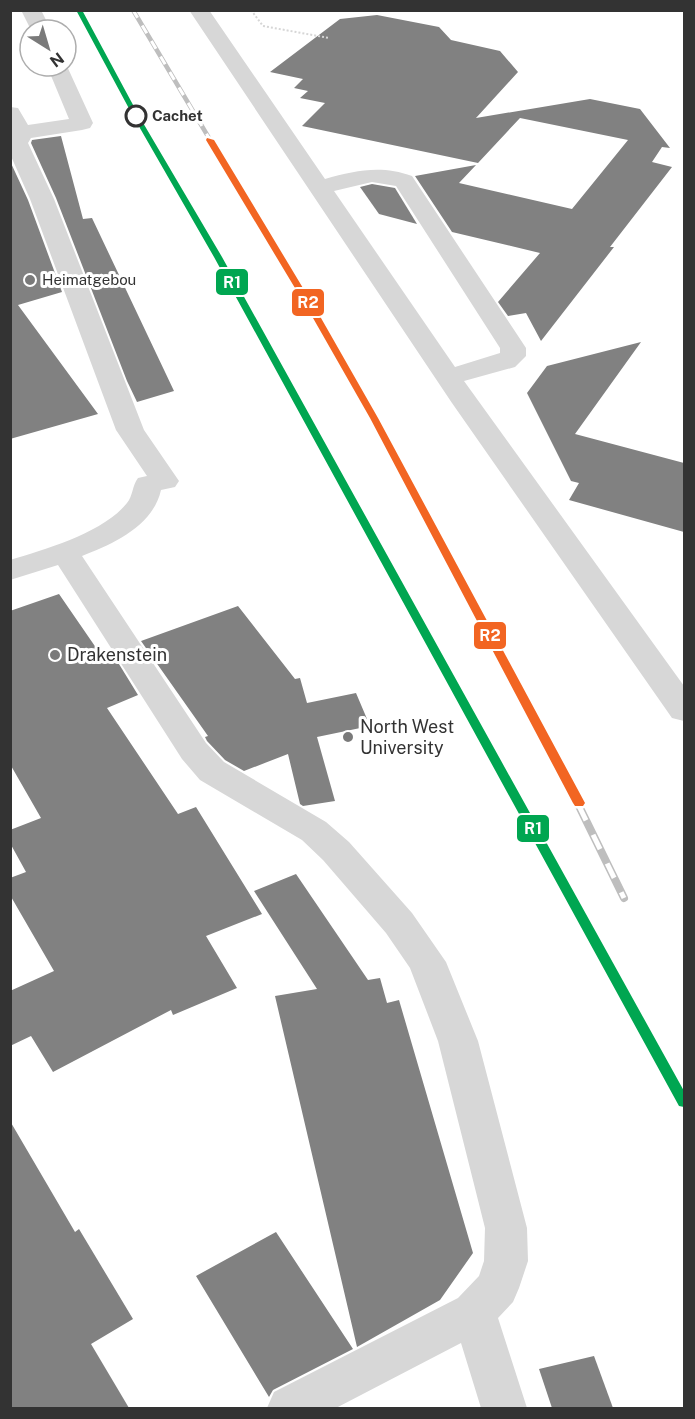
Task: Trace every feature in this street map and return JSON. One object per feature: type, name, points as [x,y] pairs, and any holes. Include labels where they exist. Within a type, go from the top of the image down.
[{"type":"street","points":[[199,10],[449,377],[684,710]]},
{"type":"street","points":[[10,570],[65,553],[126,520],[142,505],[148,484],[165,481],[130,430],[42,199],[16,143],[16,123],[82,123],[62,78]]},
{"type":"street","points":[[320,188],[373,174],[393,176],[404,181],[513,348],[513,356],[506,361],[449,377]]},
{"type":"street","points":[[65,553],[194,751],[212,771],[314,831],[336,850],[399,922],[427,962],[458,1041],[506,1228],[506,1261],[497,1288],[474,1313],[290,1408]]},
{"type":"street","points":[[474,1313],[504,1408]]},
{"type":"path","points":[[251,10],[263,26],[329,38]]},
{"type":"building","points":[[377,15],[439,27],[451,40],[500,51],[518,72],[476,118],[590,99],[640,109],[670,148],[662,147],[652,162],[672,167],[541,341],[526,313],[508,316],[498,302],[540,253],[452,232],[415,176],[476,165],[459,183],[572,209],[628,140],[520,118],[478,163],[302,126],[325,103],[300,98],[308,91],[294,88],[303,79],[270,72],[340,19]]},
{"type":"building","points":[[61,136],[83,219],[92,218],[174,391],[137,402],[127,381],[56,198],[31,143],[32,140]]},
{"type":"building","points":[[10,161],[28,200],[62,292],[18,305],[98,414],[10,439]]},
{"type":"building","points":[[372,184],[395,188],[417,224],[379,214],[360,187]]},
{"type":"building","points":[[641,342],[575,434],[684,463],[684,532],[569,500],[579,483],[571,481],[527,393],[547,366]]},
{"type":"building","points":[[59,594],[101,655],[111,651],[138,695],[107,708],[178,814],[196,807],[262,914],[206,936],[237,988],[173,1015],[171,1010],[53,1072],[31,1036],[10,1046],[10,991],[54,971],[10,895],[10,878],[26,872],[10,843],[10,830],[41,818],[10,764],[10,611]]},
{"type":"building","points":[[238,606],[295,679],[300,678],[307,703],[356,693],[370,726],[317,737],[335,801],[303,806],[300,804],[288,754],[244,771],[225,760],[207,741],[205,737],[208,736],[141,641]]},
{"type":"building","points":[[296,874],[368,980],[380,978],[387,1003],[399,1000],[473,1253],[440,1300],[357,1347],[275,996],[317,989],[254,891]]},
{"type":"building","points":[[10,1121],[75,1232],[79,1229],[133,1319],[91,1344],[129,1408],[10,1408]]},
{"type":"building","points":[[276,1232],[353,1349],[273,1390],[269,1397],[196,1276]]},
{"type":"building","points":[[594,1356],[613,1408],[552,1408],[539,1369]]},
{"type":"railway","points":[[133,10],[333,347]]},
{"type":"railway","points":[[333,345],[580,807]]},
{"type":"railway","points":[[300,407],[521,807]]},
{"type":"railway","points":[[520,806],[684,1102]]},
{"type":"railway","points":[[579,806],[624,898]]},
{"type":"transit line","name":"R1","points":[[79,10],[136,116],[218,257],[684,1102]]},
{"type":"transit line","name":"R2","points":[[210,140],[374,418],[579,803]]},
{"type":"place","name":"Cachet","points":[[136,116]]},
{"type":"place","name":"Heimatgebou","points":[[30,280]]},
{"type":"place","name":"Drakenstein","points":[[55,655]]},
{"type":"place","name":"North West University","points":[[348,737]]}]
